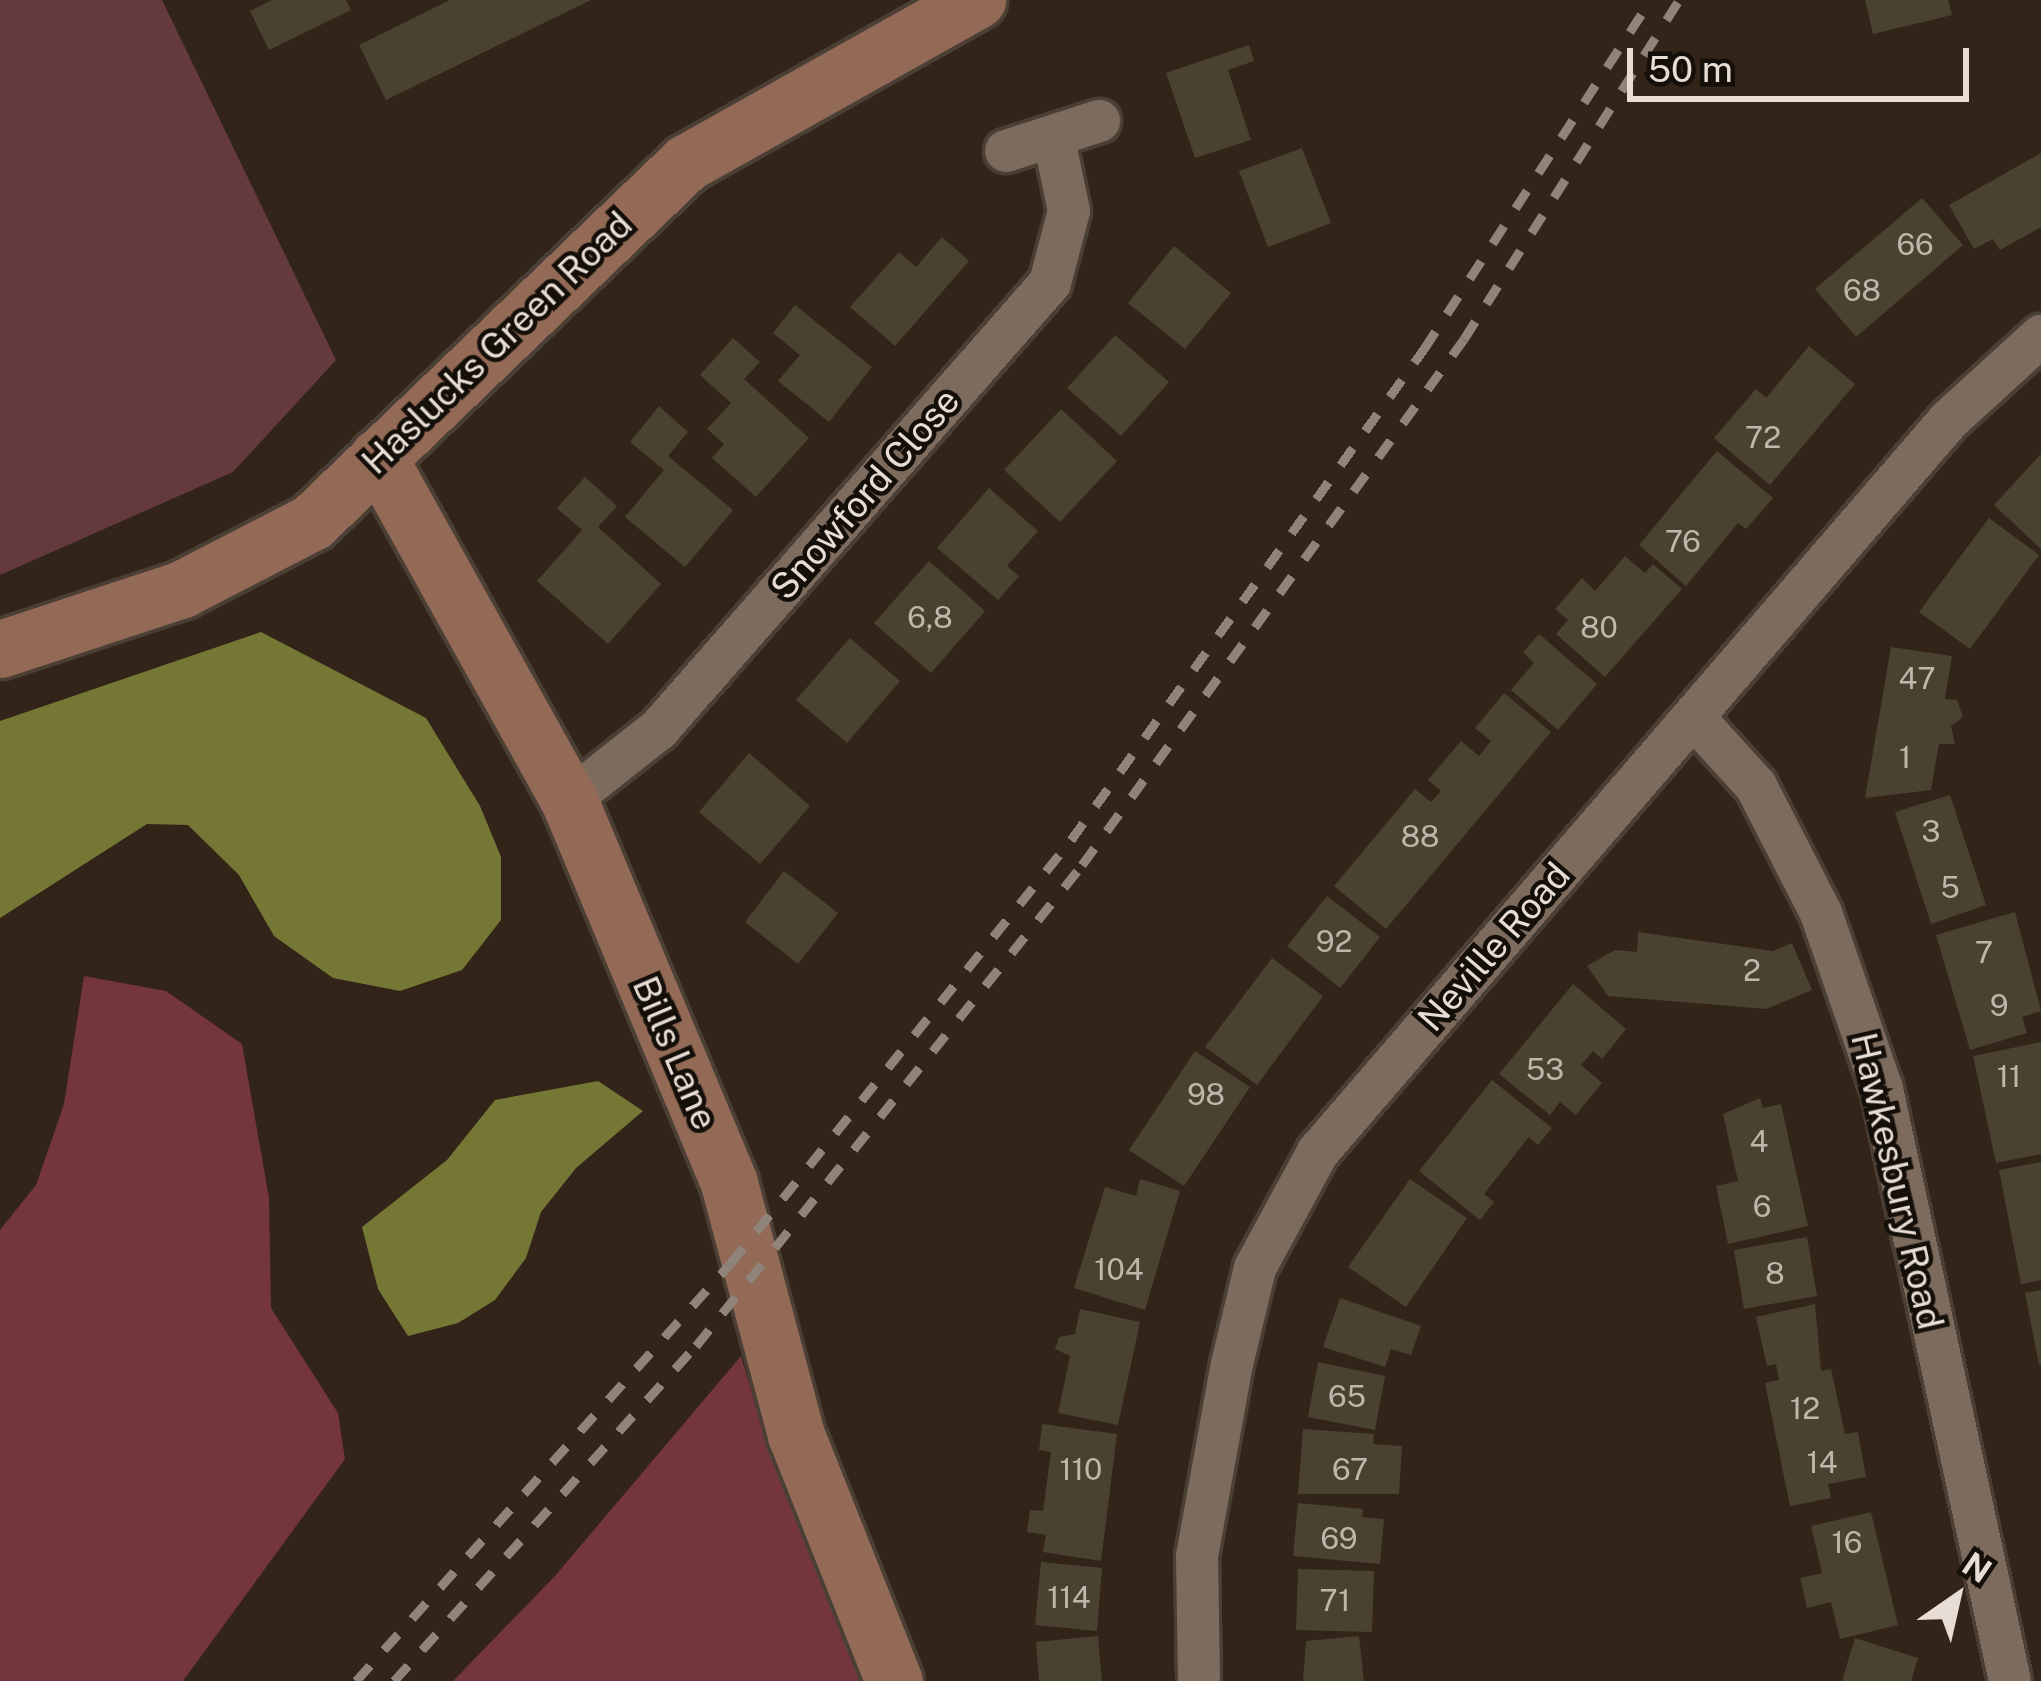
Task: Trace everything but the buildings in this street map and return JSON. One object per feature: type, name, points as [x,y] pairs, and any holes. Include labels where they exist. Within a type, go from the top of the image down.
[{"type":"street","name":"Haslucks Green Road","points":[[0,649],[182,590],[312,522],[686,163],[977,0]]},
{"type":"street","points":[[1006,151],[1054,140],[1099,121]]},
{"type":"street","name":"Snowford Close","points":[[569,800],[659,729],[1050,283],[1069,211],[1054,140]]},
{"type":"street","name":"Neville Road","points":[[1199,1681],[1197,1556],[1251,1287],[1286,1203],[1370,1088],[1695,719],[1949,420],[2041,335]]},
{"type":"street","name":"Bills Lane","points":[[378,457],[569,800],[729,1183],[796,1435],[894,1681]]},
{"type":"street","name":"Hawkesbury Road","points":[[1695,719],[1756,786],[1821,913],[1882,1089],[2010,1681]]},
{"type":"shaded area","points":[[0,0],[162,0],[336,360],[233,472],[0,575]]},
{"type":"shaded area","points":[[261,632],[426,718],[480,806],[501,857],[501,920],[462,970],[400,991],[333,978],[274,936],[239,875],[188,825],[147,824],[0,918],[0,721]]},
{"type":"shaded area","points":[[84,976],[166,991],[242,1044],[269,1198],[271,1308],[338,1413],[345,1459],[183,1681],[0,1681],[0,1230],[36,1185],[64,1104]]},
{"type":"shaded area","points":[[598,1081],[643,1111],[576,1168],[541,1212],[526,1258],[495,1300],[458,1323],[408,1336],[378,1289],[362,1227],[447,1160],[495,1100]]},
{"type":"shaded area","points":[[741,1356],[771,1456],[864,1681],[453,1681],[555,1576]]},
{"type":"railway","points":[[356,1681],[730,1264],[1071,840],[1424,349],[1651,0]]},
{"type":"railway","points":[[394,1681],[696,1346],[1082,865],[1464,339],[1679,0]]}]
